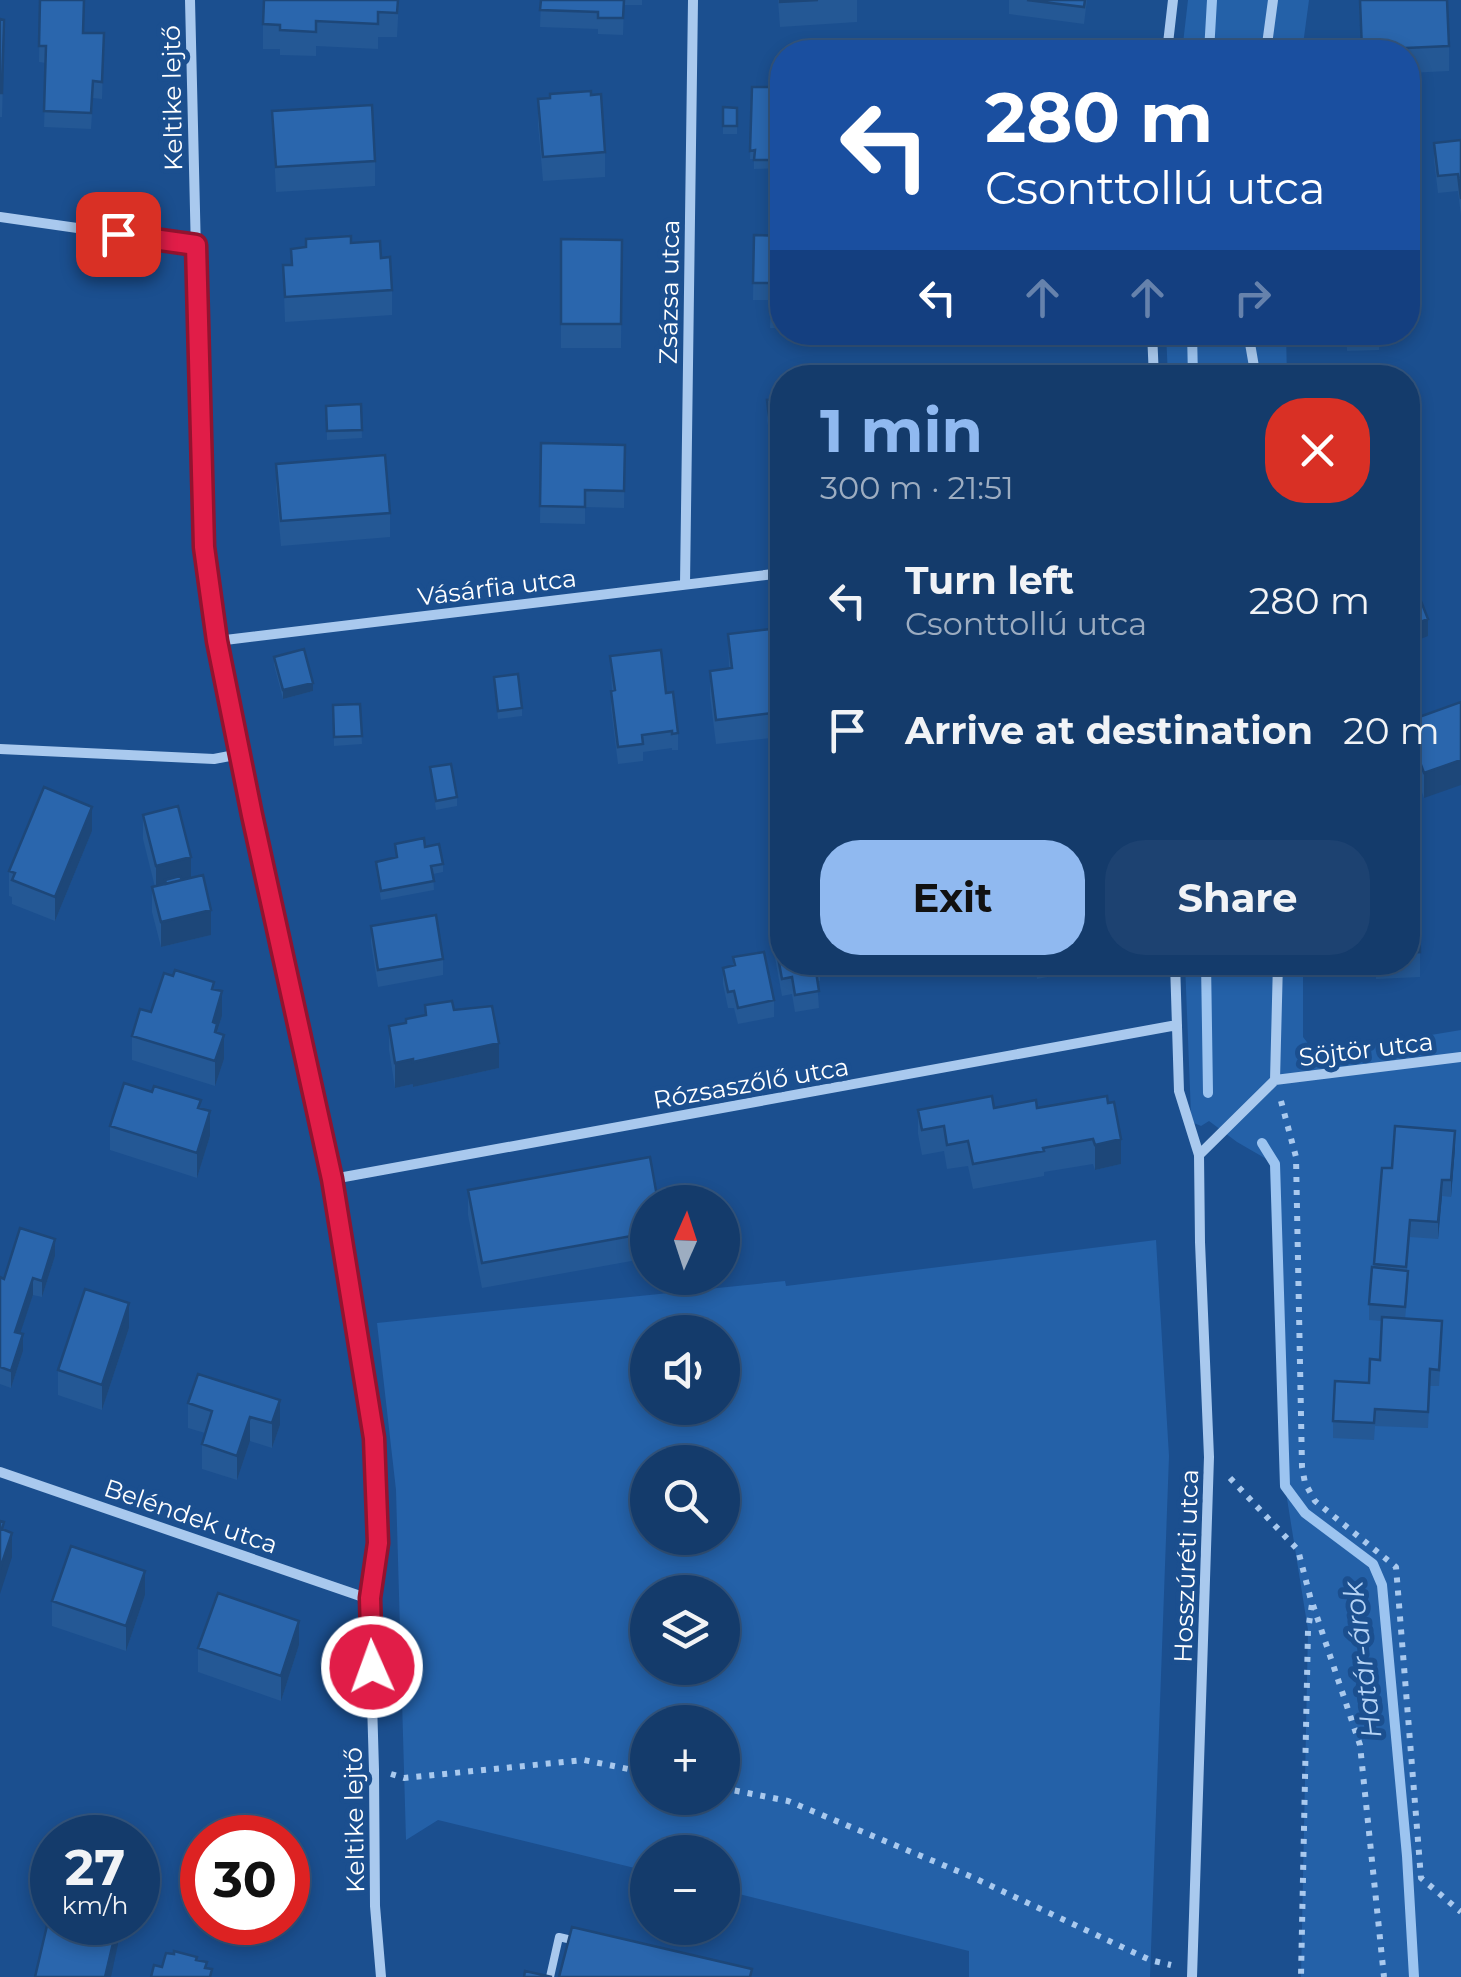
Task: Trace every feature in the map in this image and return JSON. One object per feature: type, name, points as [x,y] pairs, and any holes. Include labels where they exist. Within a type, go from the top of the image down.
[{"type":"street","name":"Keltike lejtő","points":[[190,0],[204,547],[217,641],[332,1179],[374,1438],[378,1543],[370,1598],[375,1906],[380,1977]]},
{"type":"street","name":"Zsázsa utca","points":[[685,584],[693,0]]},
{"type":"street","points":[[1168,40],[1173,0]]},
{"type":"street","points":[[1267,40],[1272,0]]},
{"type":"street","points":[[0,217],[196,245]]},
{"type":"street","name":"Vásárfia utca","points":[[217,641],[770,573]]},
{"type":"street","points":[[0,748],[214,760],[240,754]]},
{"type":"street","name":"Hosszúréti utca","points":[[1175,975],[1179,1091],[1199,1155],[1209,1457],[1192,1974]]},
{"type":"street","points":[[1199,1155],[1275,1080],[1278,975]]},
{"type":"street","name":"Rózsaszőlő utca","points":[[332,1179],[1177,1024]]},
{"type":"street","name":"Söjtör utca","points":[[1275,1080],[1461,1057]]},
{"type":"street","name":"Beléndek utca","points":[[0,1472],[370,1598]]},
{"type":"lane","points":[[550,1977],[559,1937],[577,1941]]},
{"type":"path","points":[[1275,1080],[1296,1158],[1304,1484],[1315,1501],[1396,1566],[1421,1878],[1461,1912]]},
{"type":"path","points":[[1209,1457],[1298,1550],[1312,1604],[1360,1745],[1384,1977]]},
{"type":"path","points":[[1301,1977],[1308,1630],[1312,1604]]},
{"type":"path","points":[[374,1770],[404,1778],[584,1760],[630,1769]]},
{"type":"path","points":[[740,1792],[788,1801],[972,1876],[1150,1960],[1192,1974]]},
{"type":"shaded area","points":[[1188,0],[1309,0],[1304,40],[1183,40]]},
{"type":"shaded area","points":[[1167,345],[1286,345],[1287,365],[1167,365]]},
{"type":"shaded area","points":[[1185,975],[1303,975],[1303,1037],[1316,1054],[1461,1030],[1461,1977],[1301,1977],[1308,1630],[1285,1486],[1275,1164],[1209,1121],[1201,1126],[1194,1123]]},
{"type":"shaded area","points":[[1156,1240],[1169,1456],[1150,1977],[969,1977],[969,1951],[740,1894],[740,1835],[630,1835],[630,1867],[438,1820],[406,1840],[396,1490],[377,1323],[649,1295],[740,1295],[740,1286],[785,1281],[786,1286]]},
{"type":"building","points":[[40,0],[84,0],[83,33],[104,33],[102,82],[93,81],[91,113],[44,111],[46,46],[39,46]]},
{"type":"building","points":[[264,0],[398,0],[397,13],[378,12],[378,24],[316,21],[316,32],[280,30],[280,25],[263,24]]},
{"type":"building","points":[[541,0],[624,0],[623,18],[598,18],[598,12],[540,10]]},
{"type":"building","points":[[1027,0],[1085,0],[1084,7]]},
{"type":"building","points":[[1360,0],[1447,0],[1449,46],[1420,47],[1420,40],[1362,40]]},
{"type":"building","points":[[0,19],[4,20],[2,93],[0,93]]},
{"type":"building","points":[[752,87],[770,87],[770,160],[754,160],[755,150],[750,151]]},
{"type":"building","points":[[591,91],[591,95],[601,94],[605,152],[543,157],[538,99],[550,98],[550,94]]},
{"type":"building","points":[[372,105],[375,161],[276,167],[272,111]]},
{"type":"building","points":[[723,107],[737,108],[737,126],[723,126]]},
{"type":"building","points":[[1461,140],[1461,199],[1458,174],[1438,176],[1434,143]]},
{"type":"building","points":[[754,235],[770,236],[770,283],[753,283]]},
{"type":"building","points":[[351,236],[351,243],[380,241],[381,258],[390,257],[392,290],[285,297],[283,265],[292,265],[291,249],[306,247],[306,239]]},
{"type":"building","points":[[561,239],[622,240],[621,324],[561,324]]},
{"type":"building","points":[[361,404],[362,430],[327,431],[326,406]]},
{"type":"building","points":[[541,443],[625,445],[624,491],[585,490],[585,507],[540,506]]},
{"type":"building","points":[[385,455],[390,513],[281,521],[276,464]]},
{"type":"building","points":[[1420,599],[1428,619],[1420,622]]},
{"type":"building","points":[[770,629],[770,713],[716,720],[710,671],[732,668],[728,634]]},
{"type":"building","points":[[304,649],[313,683],[283,690],[274,657]]},
{"type":"building","points":[[661,650],[666,693],[673,692],[678,733],[642,735],[643,744],[618,747],[610,656]]},
{"type":"building","points":[[518,674],[522,708],[498,711],[494,677]]},
{"type":"building","points":[[1461,702],[1461,760],[1424,773],[1420,762],[1420,717]]},
{"type":"building","points":[[360,704],[362,736],[334,737],[333,705]]},
{"type":"building","points":[[451,764],[457,797],[436,801],[430,767]]},
{"type":"building","points":[[44,787],[92,807],[55,897],[12,880],[15,873],[9,871]]},
{"type":"building","points":[[178,806],[191,857],[156,866],[143,815]]},
{"type":"building","points":[[424,838],[425,847],[439,844],[443,864],[431,866],[434,881],[381,891],[376,862],[397,857],[395,844]]},
{"type":"building","points":[[203,875],[211,910],[161,922],[152,887]]},
{"type":"building","points":[[180,876],[182,880],[166,884],[165,880]]},
{"type":"building","points":[[436,915],[443,959],[378,970],[371,926]]},
{"type":"building","points":[[764,952],[774,1000],[738,1008],[734,991],[728,992],[723,968],[735,965],[733,957]]},
{"type":"building","points":[[175,970],[214,982],[212,989],[222,991],[213,1022],[217,1024],[215,1032],[224,1035],[215,1061],[132,1036],[140,1009],[151,1012],[164,973],[173,976]]},
{"type":"building","points":[[781,975],[817,975],[819,991],[795,995],[792,977],[782,979]]},
{"type":"building","points":[[452,1001],[454,1010],[492,1006],[499,1043],[395,1063],[389,1026],[426,1015],[425,1005]]},
{"type":"building","points":[[124,1083],[152,1092],[154,1086],[201,1100],[198,1108],[210,1111],[197,1153],[110,1126]]},
{"type":"building","points":[[992,1096],[994,1108],[1036,1100],[1037,1108],[1107,1096],[1108,1103],[1114,1102],[1121,1139],[1095,1145],[1093,1139],[973,1164],[968,1141],[947,1145],[944,1126],[922,1130],[918,1110]]},
{"type":"building","points":[[1395,1126],[1455,1131],[1451,1180],[1442,1180],[1438,1222],[1410,1220],[1406,1267],[1374,1264],[1382,1168],[1392,1168]]},
{"type":"building","points":[[650,1157],[655,1185],[630,1185],[630,1236],[482,1263],[468,1190]]},
{"type":"building","points":[[20,1228],[55,1239],[42,1281],[33,1278],[15,1332],[23,1334],[11,1371],[0,1367],[0,1277],[4,1279]]},
{"type":"building","points":[[1372,1267],[1408,1271],[1405,1307],[1369,1304]]},
{"type":"building","points":[[85,1289],[129,1303],[102,1385],[58,1370]]},
{"type":"building","points":[[1382,1317],[1442,1321],[1439,1370],[1430,1369],[1428,1412],[1375,1409],[1374,1423],[1333,1421],[1335,1381],[1369,1383],[1370,1359],[1380,1360]]},
{"type":"building","points":[[198,1374],[280,1400],[272,1423],[250,1417],[237,1456],[202,1444],[212,1411],[188,1403]]},
{"type":"building","points":[[0,1521],[4,1522],[2,1529],[12,1533],[0,1569]]},
{"type":"building","points":[[71,1546],[145,1571],[126,1626],[52,1601]]},
{"type":"building","points":[[218,1593],[299,1621],[281,1676],[198,1648]]},
{"type":"building","points":[[572,1927],[630,1941],[630,1945],[649,1945],[752,1969],[750,1977],[559,1977]]},
{"type":"building","points":[[42,1945],[113,1945],[105,1977],[35,1977]]},
{"type":"building","points":[[174,1951],[207,1962],[205,1968],[212,1969],[210,1977],[151,1977],[154,1965],[162,1967],[166,1953]]},
{"type":"building","points":[[525,1971],[552,1977],[524,1977]]},
{"type":"waterway","name":"Határ-árok","points":[[1210,40],[1212,0]]},
{"type":"waterway","name":"Határ-árok","points":[[1192,345],[1193,365]]},
{"type":"waterway","name":"Határ-árok","points":[[1206,975],[1208,1093]]},
{"type":"waterway","name":"Határ-árok","points":[[1262,1143],[1275,1164],[1285,1486],[1305,1513],[1373,1564],[1382,1585],[1414,1977]]},
{"type":"route","points":[[118,234],[196,245],[204,547],[217,641],[332,1179],[374,1438],[378,1543],[370,1598],[372,1667]]}]
